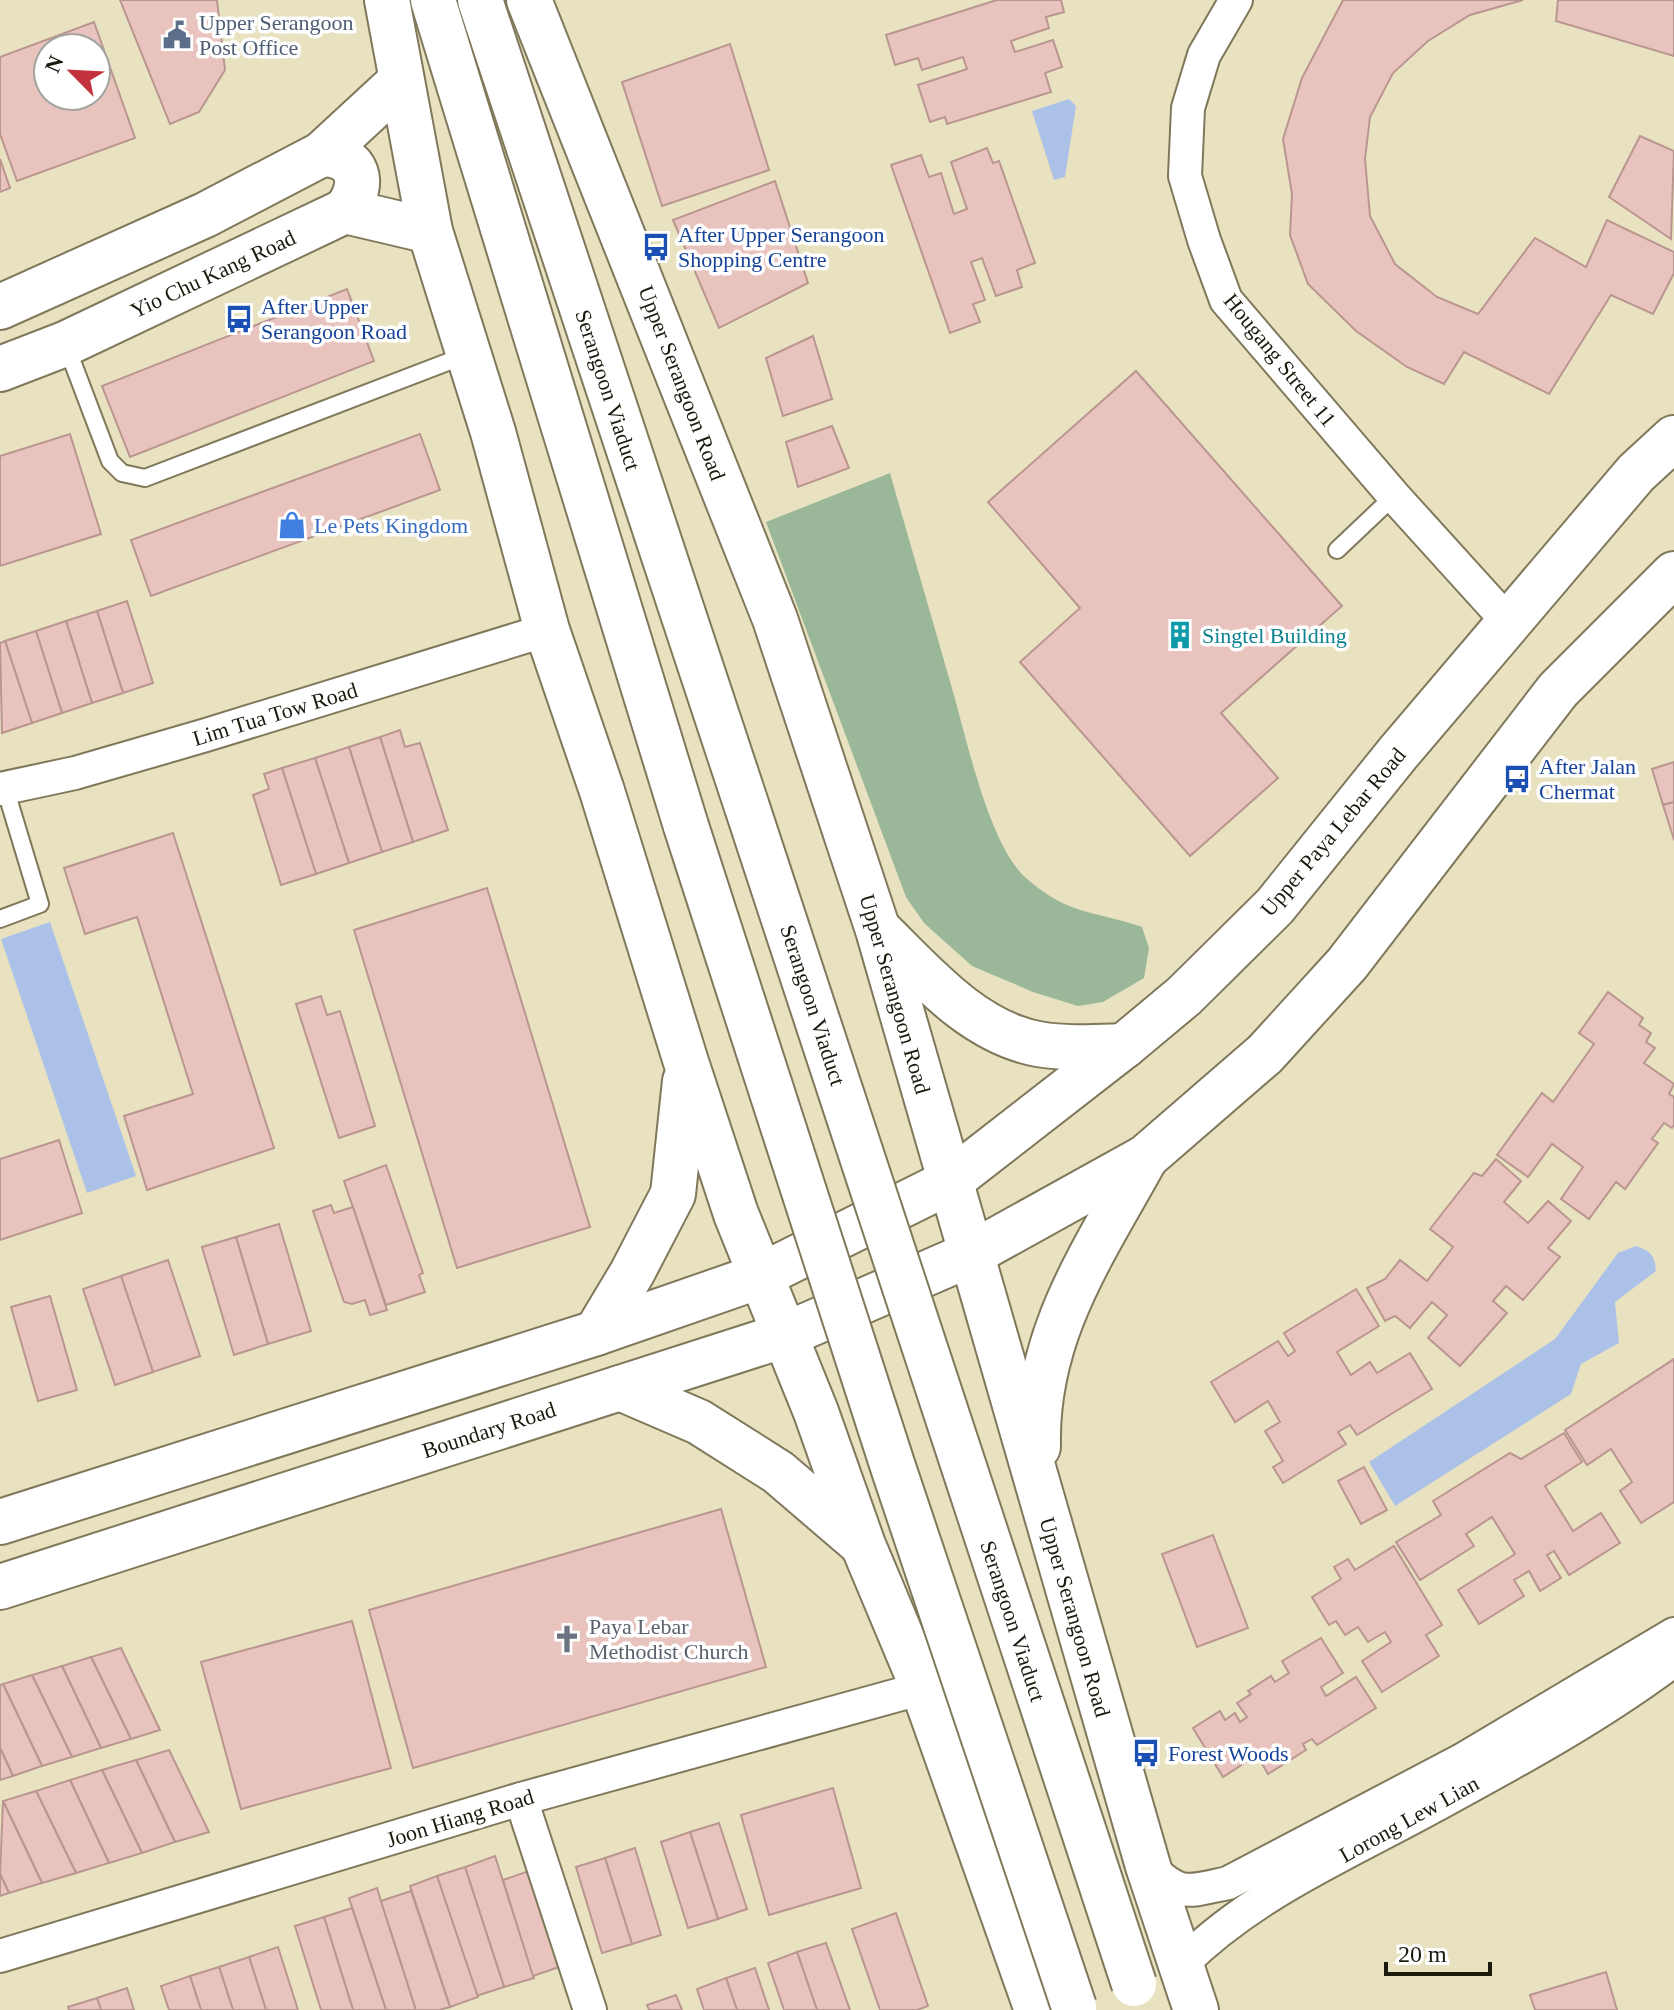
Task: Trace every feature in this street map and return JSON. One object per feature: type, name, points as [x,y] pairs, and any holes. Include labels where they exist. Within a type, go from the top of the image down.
[{"type":"main road","points":[[387,0],[430,231],[547,630],[602,791],[686,1062],[760,1276],[863,1545],[923,1688],[1037,2010]]},
{"type":"main road","points":[[433,0],[686,826],[893,1467],[1075,2010]]},
{"type":"main road","name":"Serangoon Viaduct","points":[[480,0],[1143,2010]]},
{"type":"main road","name":"Upper Serangoon Road","points":[[529,0],[775,619],[878,930],[1148,1866],[1196,2010]]},
{"type":"main road","points":[[0,307],[205,215],[322,154],[401,81]]},
{"type":"main road","points":[[322,154],[347,159],[358,172],[359,185],[345,211],[430,231]]},
{"type":"main road","name":"Yio Chu Kang Road","points":[[0,369],[65,344],[345,211]]},
{"type":"main road","name":"Upper Paya Lebar Road","points":[[949,1182],[1184,996],[1275,906],[1398,753],[1636,473],[1674,438]]},
{"type":"main road","points":[[971,1254],[1146,1157],[1265,1054],[1413,882],[1558,690],[1674,574]]},
{"type":"main road","points":[[878,930],[933,984],[967,1011],[998,1029],[1036,1043],[1073,1048],[1124,1046]]},
{"type":"main road","points":[[596,1333],[632,1273],[673,1194],[686,1062]]},
{"type":"main road","points":[[1039,1493],[1037,1407],[1048,1348],[1077,1284],[1146,1157]]},
{"type":"main road","points":[[0,1522],[596,1333],[760,1276],[949,1182]]},
{"type":"main road","name":"Boundary Road","points":[[0,1587],[785,1335],[971,1254]]},
{"type":"main road","points":[[620,1388],[699,1422],[778,1472],[863,1545]]},
{"type":"street","name":"Hougang Street 11","points":[[1236,0],[1204,55],[1188,108],[1185,176],[1226,300],[1394,496],[1510,624]]},
{"type":"street","name":"Lim Tua Tow Road","points":[[2,789],[75,773],[192,740],[547,630]]},
{"type":"street","name":"Lorong Lew Lian","points":[[1148,1866],[1169,1887],[1185,1892],[1228,1883],[1462,1760],[1674,1634]]},
{"type":"street","name":"Lorong Lew Lian","points":[[1182,1964],[1242,1911],[1433,1807],[1643,1683],[1674,1660]]},
{"type":"street","name":"Lorong Lew Lian","points":[[1462,1760],[1526,1733],[1612,1685],[1636,1678],[1643,1683]]},
{"type":"street","name":"Joon Hiang Road","points":[[0,1956],[521,1799],[923,1688]]},
{"type":"street","points":[[521,1799],[590,2010]]},
{"type":"lane","points":[[65,344],[110,461],[122,473],[145,478],[468,354]]},
{"type":"lane","points":[[1337,550],[1394,496]]},
{"type":"lane","points":[[0,919],[40,904],[2,789]]},
{"type":"green space","points":[[890,473],[971,759],[1000,841],[1026,878],[1055,899],[1142,927],[1149,948],[1144,978],[1103,1002],[1078,1006],[1033,992],[972,966],[924,923],[906,897],[766,522]]},
{"type":"water","points":[[1069,99],[1076,106],[1065,177],[1054,180],[1032,111]]},
{"type":"water","points":[[50,922],[136,1176],[87,1193],[1,939]]},
{"type":"water","points":[[1636,1246],[1651,1255],[1656,1271],[1615,1302],[1619,1343],[1581,1364],[1571,1394],[1395,1506],[1369,1462],[1555,1339],[1618,1253]]},
{"type":"building","name":"Upper Serangoon Post Office","points":[[120,0],[217,0],[225,70],[199,112],[170,124]]},
{"type":"building","points":[[997,0],[1061,0],[1064,12],[1046,17],[1049,28],[1011,41],[1015,52],[1053,40],[1062,67],[1045,73],[1051,92],[947,124],[945,117],[930,122],[918,85],[967,69],[963,57],[922,70],[918,58],[895,65],[886,35]]},
{"type":"building","points":[[1343,0],[1523,0],[1470,15],[1428,41],[1393,73],[1370,117],[1365,159],[1370,216],[1395,264],[1437,297],[1478,314],[1535,238],[1586,267],[1607,220],[1674,252],[1674,273],[1653,314],[1611,295],[1549,394],[1464,352],[1444,384],[1407,367],[1356,331],[1308,284],[1290,235],[1292,194],[1283,139],[1302,78]]},
{"type":"building","points":[[1558,0],[1674,0],[1674,56],[1556,21]]},
{"type":"building","points":[[94,22],[98,32],[67,32]]},
{"type":"building","points":[[730,44],[769,170],[662,206],[622,82]]},
{"type":"building","points":[[32,45],[32,112],[112,112],[112,73],[135,138],[17,181],[0,134],[0,57]]},
{"type":"building","points":[[1640,136],[1674,151],[1671,239],[1609,197]]},
{"type":"building","points":[[987,148],[993,163],[999,161],[1035,263],[1017,270],[1022,287],[996,296],[982,258],[971,262],[985,300],[973,304],[980,322],[950,333],[891,165],[921,155],[929,177],[941,173],[954,214],[967,209],[951,162]]},
{"type":"building","points":[[0,159],[10,188],[0,192]]},
{"type":"building","points":[[775,181],[808,283],[719,328],[673,220]]},
{"type":"building","points":[[347,289],[374,361],[130,457],[102,386]]},
{"type":"building","points":[[813,336],[832,399],[783,416],[766,358]]},
{"type":"building","name":"Singtel Building","points":[[1136,371],[1342,606],[1221,713],[1278,778],[1190,856],[1020,662],[1080,608],[988,502]]},
{"type":"building","points":[[832,426],[849,468],[798,487],[786,442]]},
{"type":"building","points":[[70,434],[101,534],[0,566],[0,456]]},
{"type":"building","points":[[420,434],[440,490],[151,596],[131,540]]},
{"type":"building","points":[[127,601],[153,683],[123,693],[97,611]]},
{"type":"building","points":[[97,611],[123,693],[92,703],[66,621]]},
{"type":"building","points":[[66,621],[92,703],[62,713],[36,631]]},
{"type":"building","points":[[36,631],[62,713],[32,723],[5,641]]},
{"type":"building","points":[[5,641],[32,723],[2,733],[0,643]]},
{"type":"building","points":[[400,730],[405,747],[420,743],[448,830],[413,842],[380,737]]},
{"type":"building","points":[[380,737],[413,842],[382,852],[349,747]]},
{"type":"building","points":[[349,747],[382,852],[349,863],[315,758]]},
{"type":"building","points":[[315,758],[349,863],[316,874],[282,768]]},
{"type":"building","points":[[1674,762],[1674,802],[1663,805],[1652,769]]},
{"type":"building","points":[[282,768],[316,874],[281,885],[253,795],[269,789],[264,774]]},
{"type":"building","points":[[1674,802],[1674,840],[1663,805]]},
{"type":"building","points":[[173,833],[274,1148],[147,1190],[124,1116],[193,1094],[137,917],[85,934],[64,868]]},
{"type":"building","points":[[487,888],[590,1227],[457,1268],[354,930]]},
{"type":"building","points":[[1608,992],[1643,1018],[1639,1025],[1651,1033],[1646,1042],[1655,1048],[1644,1063],[1674,1084],[1669,1094],[1674,1097],[1674,1125],[1672,1128],[1664,1123],[1652,1139],[1658,1143],[1625,1189],[1616,1182],[1589,1219],[1561,1199],[1583,1167],[1552,1144],[1528,1177],[1497,1155],[1542,1093],[1553,1102],[1594,1044],[1579,1033]]},
{"type":"building","points":[[321,996],[327,1015],[340,1011],[375,1126],[339,1138],[296,1004]]},
{"type":"building","points":[[59,1140],[82,1213],[0,1240],[0,1159]]},
{"type":"building","points":[[1496,1159],[1521,1181],[1504,1202],[1528,1223],[1548,1201],[1571,1221],[1548,1248],[1560,1257],[1523,1300],[1506,1286],[1493,1301],[1507,1313],[1460,1366],[1428,1338],[1447,1315],[1432,1302],[1410,1328],[1395,1316],[1385,1321],[1367,1288],[1385,1279],[1400,1260],[1427,1281],[1453,1247],[1430,1229],[1474,1173],[1482,1176]]},
{"type":"building","points":[[386,1165],[423,1273],[419,1275],[425,1292],[386,1305],[344,1181]]},
{"type":"building","points":[[331,1205],[334,1213],[353,1207],[387,1310],[370,1315],[365,1300],[352,1304],[344,1302],[313,1211]]},
{"type":"building","points":[[279,1224],[311,1331],[268,1344],[236,1237]]},
{"type":"building","points":[[236,1237],[268,1344],[234,1355],[202,1247]]},
{"type":"building","points":[[168,1260],[200,1356],[153,1372],[121,1276]]},
{"type":"building","points":[[121,1276],[153,1372],[115,1385],[83,1289]]},
{"type":"building","points":[[1356,1289],[1379,1326],[1337,1352],[1351,1375],[1370,1362],[1377,1373],[1410,1353],[1432,1389],[1357,1435],[1350,1425],[1338,1432],[1346,1444],[1283,1483],[1273,1467],[1283,1461],[1265,1431],[1280,1422],[1268,1401],[1235,1422],[1211,1382],[1278,1341],[1288,1356],[1295,1351],[1284,1333]]},
{"type":"building","points":[[50,1296],[77,1390],[38,1401],[11,1307]]},
{"type":"building","points":[[1674,1359],[1674,1502],[1641,1523],[1620,1491],[1632,1482],[1611,1449],[1587,1465],[1565,1430]]},
{"type":"building","points":[[1564,1433],[1582,1462],[1545,1486],[1573,1531],[1601,1513],[1620,1543],[1569,1575],[1554,1551],[1547,1555],[1561,1578],[1540,1591],[1529,1571],[1514,1580],[1524,1596],[1479,1624],[1458,1590],[1515,1554],[1492,1517],[1466,1534],[1474,1546],[1420,1580],[1396,1542],[1441,1515],[1433,1501],[1510,1453],[1521,1459]]},
{"type":"building","points":[[1364,1467],[1387,1510],[1361,1524],[1338,1481]]},
{"type":"building","name":"Paya Lebar Methodist Church","points":[[721,1509],[766,1667],[413,1768],[369,1610]]},
{"type":"building","points":[[1213,1535],[1248,1628],[1197,1647],[1162,1554]]},
{"type":"building","points":[[1394,1546],[1442,1625],[1426,1635],[1439,1656],[1382,1692],[1362,1661],[1391,1642],[1385,1632],[1368,1642],[1358,1627],[1345,1635],[1336,1621],[1329,1625],[1312,1597],[1341,1579],[1334,1567],[1348,1559],[1355,1570]]},
{"type":"building","points":[[352,1621],[391,1768],[241,1809],[201,1662]]},
{"type":"building","points":[[1321,1638],[1343,1673],[1321,1687],[1326,1696],[1356,1677],[1376,1708],[1317,1745],[1312,1739],[1303,1744],[1306,1750],[1268,1774],[1257,1755],[1223,1777],[1193,1728],[1220,1711],[1225,1720],[1235,1713],[1240,1722],[1247,1717],[1237,1703],[1251,1694],[1248,1691],[1271,1676],[1275,1682],[1289,1673],[1282,1661]]},
{"type":"building","points":[[121,1648],[160,1730],[131,1739],[91,1657]]},
{"type":"building","points":[[91,1657],[131,1739],[101,1748],[62,1666]]},
{"type":"building","points":[[62,1666],[101,1748],[72,1757],[32,1675]]},
{"type":"building","points":[[32,1675],[72,1757],[42,1766],[3,1684]]},
{"type":"building","points":[[3,1684],[42,1766],[13,1776],[0,1748],[0,1685]]},
{"type":"building","points":[[0,1748],[13,1776],[0,1780]]},
{"type":"building","points":[[169,1750],[209,1832],[175,1842],[136,1760]]},
{"type":"building","points":[[136,1760],[175,1842],[142,1853],[102,1770]]},
{"type":"building","points":[[102,1770],[142,1853],[109,1863],[70,1780]]},
{"type":"building","points":[[70,1780],[109,1863],[76,1873],[36,1791]]},
{"type":"building","points":[[833,1788],[861,1888],[769,1915],[741,1815]]},
{"type":"building","points":[[36,1791],[76,1873],[42,1883],[3,1801]]},
{"type":"building","points":[[3,1801],[42,1883],[9,1893],[0,1874]]},
{"type":"building","points":[[719,1823],[747,1909],[718,1919],[690,1832]]},
{"type":"building","points":[[690,1832],[718,1919],[688,1928],[661,1842]]},
{"type":"building","points":[[635,1848],[661,1935],[632,1944],[605,1858]]},
{"type":"building","points":[[495,1856],[534,1978],[504,1987],[465,1867]]},
{"type":"building","points":[[605,1858],[632,1944],[602,1953],[576,1867]]},
{"type":"building","points":[[465,1867],[504,1987],[476,1996],[437,1876]]},
{"type":"building","points":[[529,1871],[559,1967],[533,1976],[503,1880]]},
{"type":"building","points":[[0,1874],[9,1893],[0,1896]]},
{"type":"building","points":[[437,1876],[478,1997],[450,2007],[410,1886]]},
{"type":"building","points":[[377,1888],[416,2010],[386,2010],[349,1898]]},
{"type":"building","points":[[411,1891],[450,2007],[416,2010],[381,1901]]},
{"type":"building","points":[[352,1908],[386,2010],[353,2010],[324,1917]]},
{"type":"building","points":[[896,1913],[928,2006],[917,2010],[880,2010],[852,1929]]},
{"type":"building","points":[[324,1917],[353,2010],[321,2010],[295,1926]]},
{"type":"building","points":[[826,1943],[850,2010],[817,2010],[797,1952]]},
{"type":"building","points":[[278,1947],[298,2010],[266,2010],[249,1957]]},
{"type":"building","points":[[797,1952],[817,2010],[784,2010],[768,1963]]},
{"type":"building","points":[[249,1957],[266,2010],[233,2010],[219,1967]]},
{"type":"building","points":[[219,1967],[233,2010],[201,2010],[190,1976]]},
{"type":"building","points":[[755,1968],[769,2010],[737,2010],[726,1978]]},
{"type":"building","points":[[1606,1972],[1617,2010],[1535,2010],[1530,1995]]},
{"type":"building","points":[[190,1976],[201,2010],[169,2010],[161,1986]]},
{"type":"building","points":[[726,1978],[737,2010],[704,2010],[697,1989]]},
{"type":"building","points":[[127,1988],[134,2010],[101,2010],[97,1998]]},
{"type":"building","points":[[676,1995],[682,2010],[649,2010],[647,2005]]},
{"type":"building","points":[[97,1998],[101,2010],[69,2010],[68,2007]]},
{"type":"place","name":"Upper Serangoon Post Office","points":[[177,35]]},
{"type":"place","name":"After Upper Serangoon Shopping Centre","points":[[656,247]]},
{"type":"place","name":"After Upper Serangoon Road","points":[[239,319]]},
{"type":"place","name":"Le Pets Kingdom","points":[[292,525]]},
{"type":"place","name":"Singtel Building","points":[[1180,635]]},
{"type":"place","name":"After Jalan Chermat","points":[[1517,779]]},
{"type":"place","name":"Paya Lebar Methodist Church","points":[[567,1639]]},
{"type":"place","name":"Forest Woods","points":[[1146,1753]]}]
